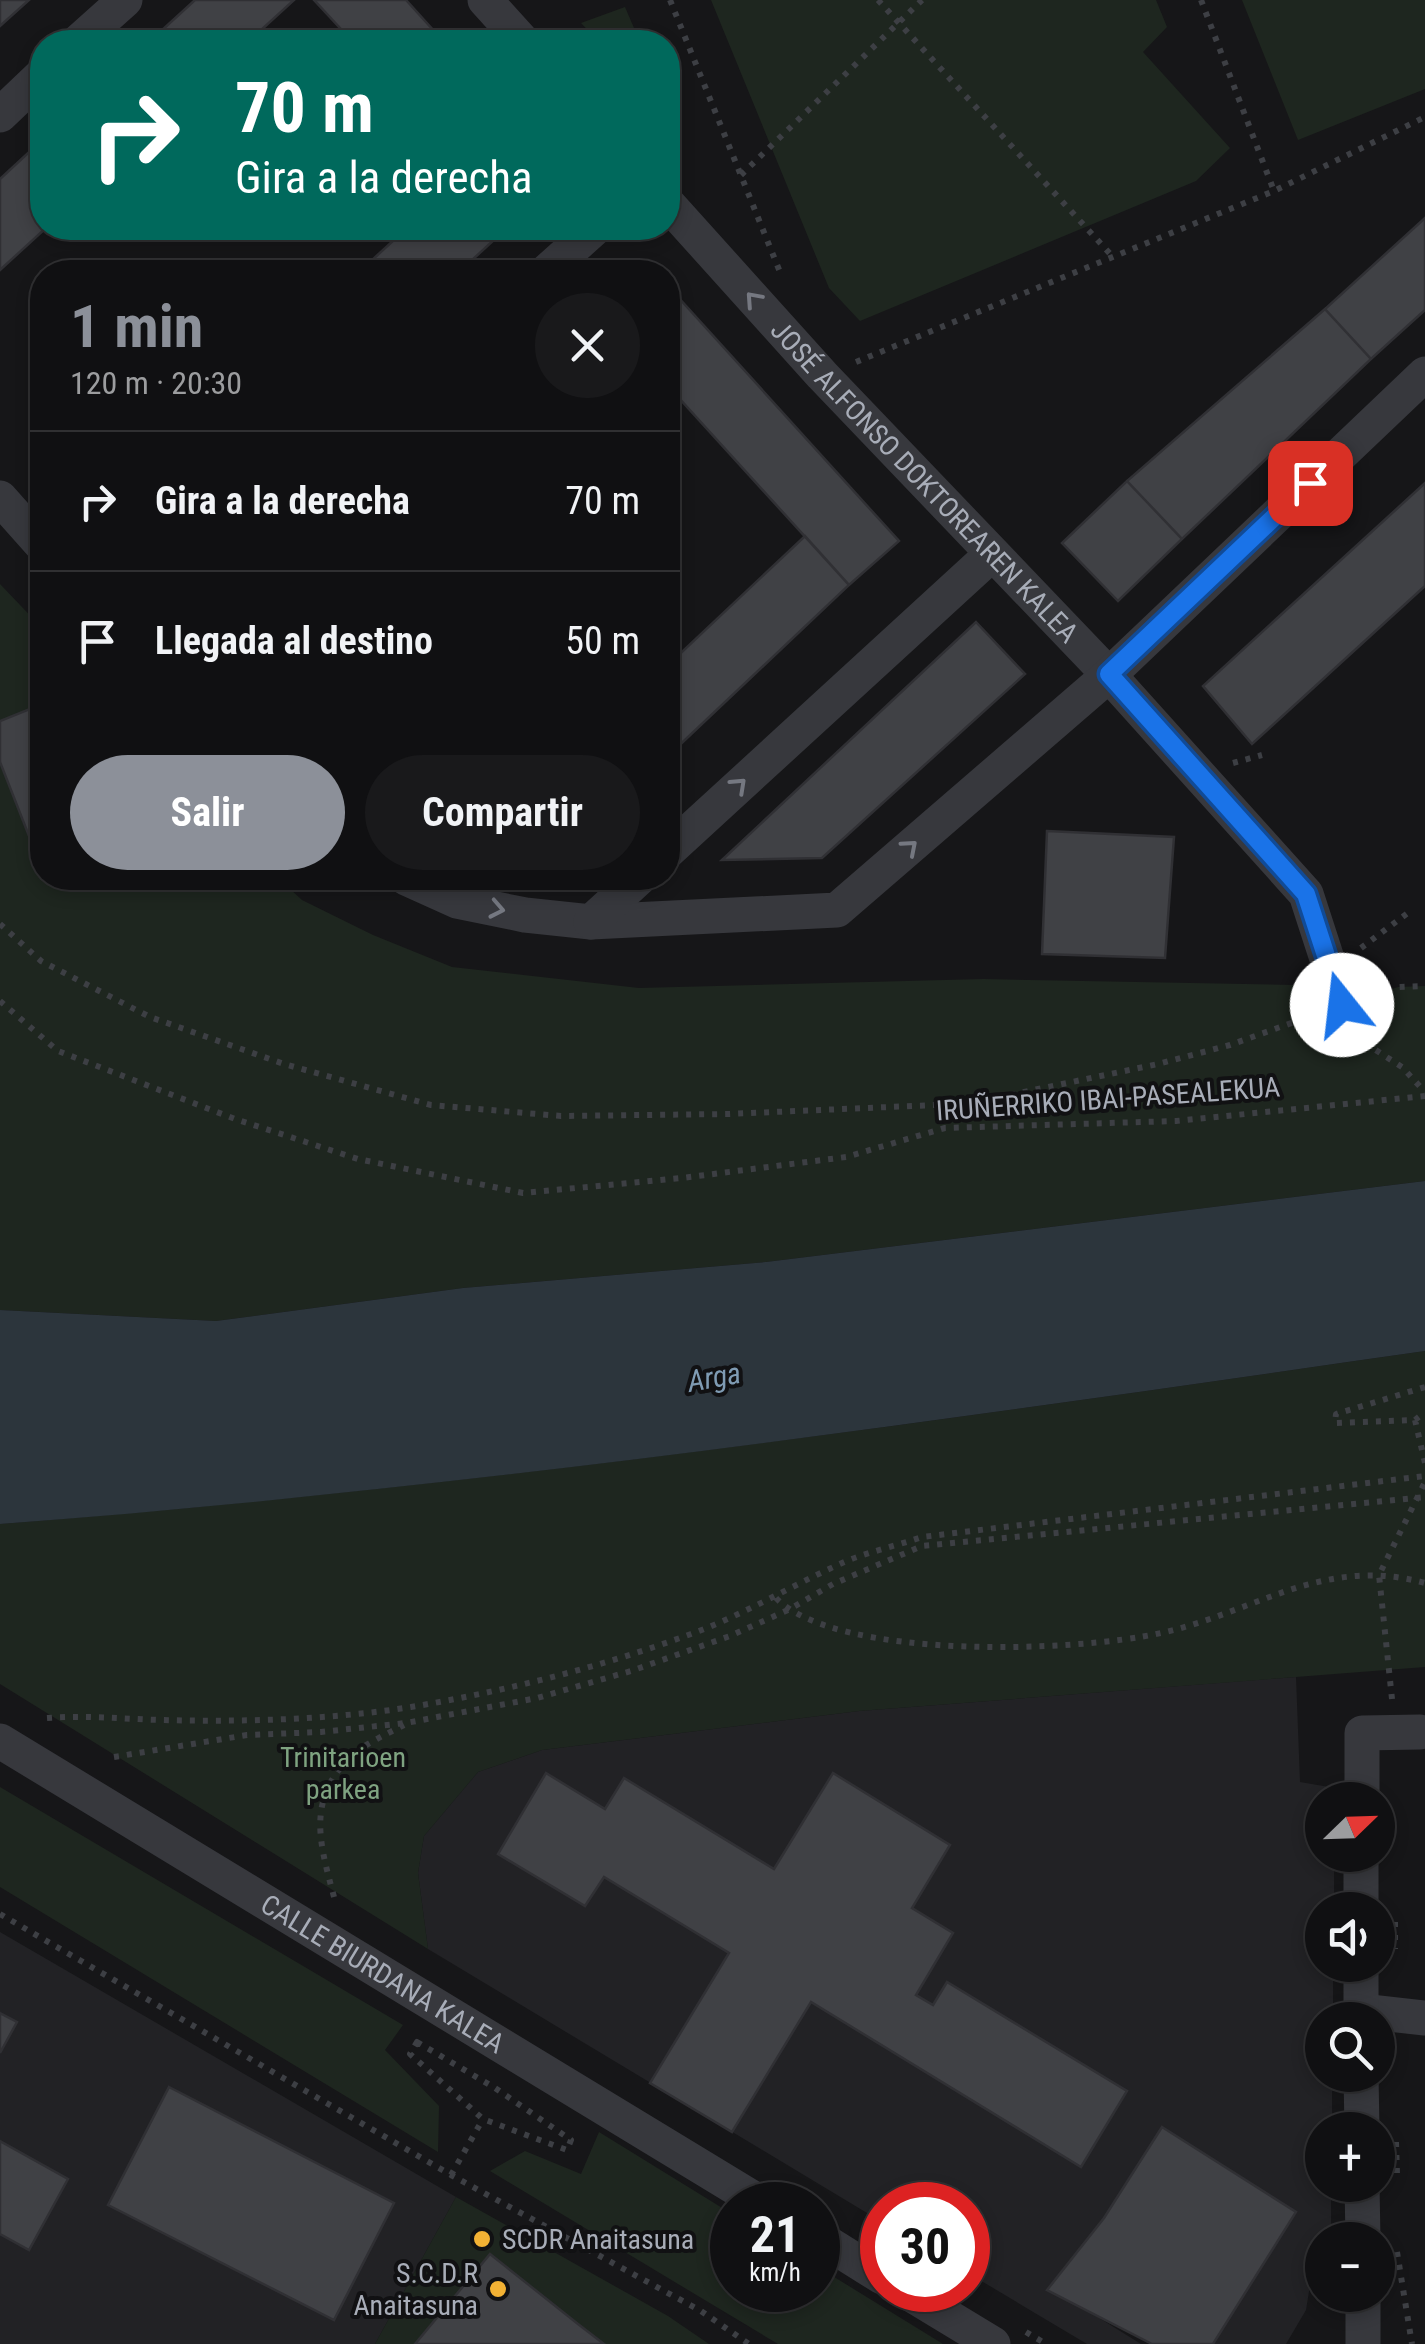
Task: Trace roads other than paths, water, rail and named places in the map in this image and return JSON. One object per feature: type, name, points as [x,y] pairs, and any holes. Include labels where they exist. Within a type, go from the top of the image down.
[{"type":"street","points":[[91,30],[124,0]]},
{"type":"street","points":[[484,0],[511,30]]},
{"type":"street","points":[[0,114],[30,87]]},
{"type":"street","name":"JOSÉ ALFONSO DOKTOREAREN KALEA","points":[[680,217],[822,376],[1109,674],[1306,894],[1347,1020]]},
{"type":"street","points":[[559,260],[582,240]]},
{"type":"street","points":[[432,890],[457,902],[591,922],[837,910],[1109,674],[1425,374]]},
{"type":"street","points":[[0,498],[30,532]]},
{"type":"street","points":[[680,841],[992,554]]},
{"type":"street","points":[[591,922],[626,890]]},
{"type":"street","points":[[1362,1782],[1362,1733],[1420,1732]]},
{"type":"street","name":"CALLE BIURDANA KALEA","points":[[0,1741],[726,2182]]},
{"type":"street","points":[[1395,2017],[1425,2018]]},
{"type":"street","points":[[940,2312],[993,2344]]},
{"type":"street","points":[[1363,2312],[1363,2344]]},
{"type":"water","name":"Arga","points":[[1425,1181],[1425,1351],[714,1450],[357,1491],[0,1524],[0,1310],[216,1321],[463,1288],[766,1262]]},
{"type":"place","name":"SCDR Anaitasuna","points":[[482,2239]]},
{"type":"place","name":"S.C.D.R Anaitasuna","points":[[498,2289]]},
{"type":"park label","name":"Trinitarioen parkea","points":[[343,1773]]}]
